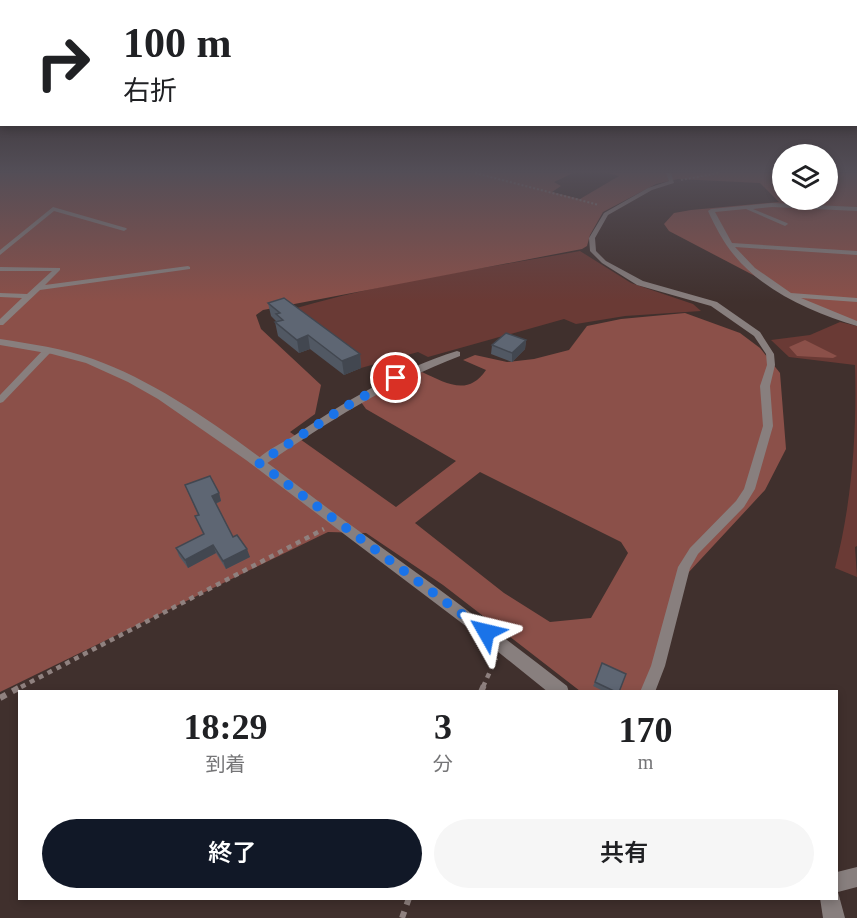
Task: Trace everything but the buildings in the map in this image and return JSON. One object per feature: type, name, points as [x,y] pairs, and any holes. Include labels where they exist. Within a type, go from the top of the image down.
[{"type":"street","points":[[0,342],[47,351],[102,366],[133,382],[259,463],[503,644],[559,690]]},
{"type":"street","points":[[838,882],[857,877]]},
{"type":"street","points":[[830,900],[834,918]]},
{"type":"lane","points":[[0,253],[45,216]]},
{"type":"lane","points":[[77,216],[124,229]]},
{"type":"lane","points":[[605,216],[592,238],[591,244],[596,255],[640,283],[697,298],[727,311],[765,344],[771,364],[765,386],[768,426],[749,489],[740,504],[694,551],[684,567],[658,666],[648,690]]},
{"type":"lane","points":[[714,216],[735,256],[751,270],[787,294],[814,308],[857,324]]},
{"type":"lane","points":[[764,216],[784,224]]},
{"type":"lane","points":[[731,245],[857,253]]},
{"type":"lane","points":[[0,268],[58,269],[0,322]]},
{"type":"lane","points":[[38,288],[188,268]]},
{"type":"lane","points":[[787,294],[857,300]]},
{"type":"lane","points":[[0,295],[30,296]]},
{"type":"lane","points":[[0,400],[47,351]]},
{"type":"lane","points":[[259,463],[377,387],[415,369],[457,354]]},
{"type":"path","points":[[0,698],[338,522]]},
{"type":"path","points":[[482,690],[503,644]]},
{"type":"path","points":[[402,918],[408,900]]},
{"type":"shaded area","points":[[0,216],[601,216],[590,235],[587,246],[582,249],[263,310],[256,315],[261,329],[321,385],[315,414],[290,432],[396,507],[456,461],[366,409],[361,402],[422,372],[448,383],[464,385],[472,383],[486,370],[463,360],[475,355],[507,362],[534,359],[569,350],[587,326],[621,319],[685,313],[740,333],[760,348],[780,373],[786,449],[765,490],[688,573],[654,690],[579,690],[443,585],[366,533],[328,532],[0,692]],"holes":[[[480,472],[621,542],[628,553],[591,618],[550,622],[504,593],[415,523]]]},
{"type":"shaded area","points":[[671,216],[857,216],[857,326],[846,318],[814,307],[669,231],[664,224]]},
{"type":"shaded area","points":[[580,251],[631,283],[693,304],[701,311],[625,316],[576,324],[564,319],[428,357],[418,352],[361,368],[286,311],[395,284]]},
{"type":"shaded area","points":[[840,322],[857,326],[857,546],[855,547],[857,577],[835,568],[846,518],[852,467],[855,365],[789,357],[771,340],[810,335]]},
{"type":"shaded area","points":[[805,340],[837,356],[833,358],[797,356],[789,347]]},
{"type":"route","points":[[396,378],[377,387],[259,463],[486,632]]}]
